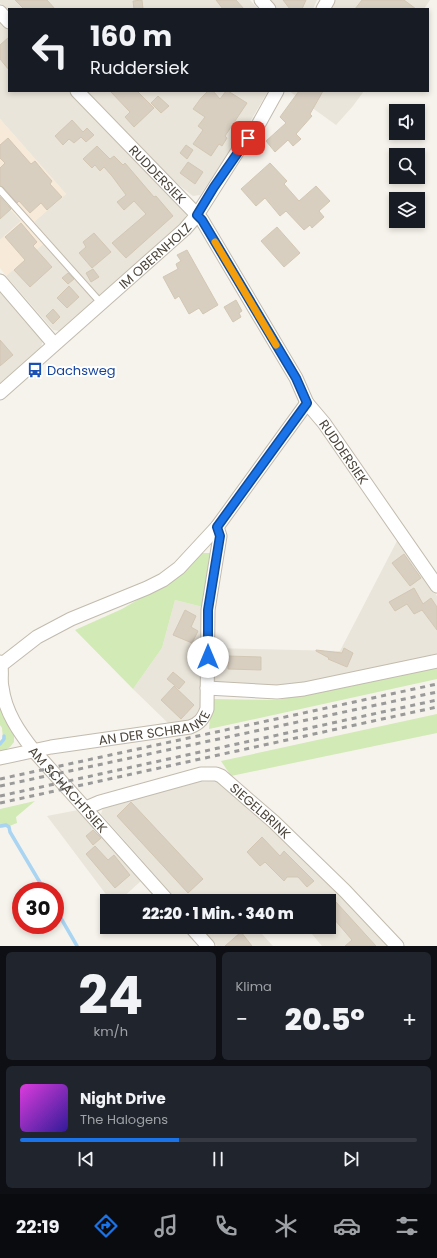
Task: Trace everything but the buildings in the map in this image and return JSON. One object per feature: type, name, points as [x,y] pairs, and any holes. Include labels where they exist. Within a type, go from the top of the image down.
[{"type":"street","points":[[261,0],[268,8]]},
{"type":"street","points":[[0,12],[8,21]]},
{"type":"street","name":"RUDDERSIEK","points":[[77,92],[202,220],[296,378],[307,403],[324,423],[437,586]]},
{"type":"street","name":"IM OBERNHOLZ","points":[[0,393],[185,229],[197,215],[239,149],[257,127],[276,92]]},
{"type":"street","points":[[0,281],[54,344]]},
{"type":"street","points":[[1,663],[37,638],[71,619],[124,599],[163,580],[179,568],[217,527],[307,403]]},
{"type":"street","name":"AN DER SCHRANKE","points":[[34,751],[51,747],[190,727],[204,719],[207,709],[208,688],[208,610],[220,536],[217,527]]},
{"type":"street","points":[[208,688],[277,692],[304,689],[437,661]]},
{"type":"street","name":"AM SCHACHTSIEK","points":[[1,663],[2,687],[8,710],[19,732],[34,751],[162,894]]},
{"type":"street","points":[[3,757],[34,751]]},
{"type":"street","name":"SIEGELBRINK","points":[[86,808],[100,802],[201,774],[216,774],[221,776],[274,822],[345,891],[397,946]]},
{"type":"street","points":[[197,934],[208,946]]},
{"type":"lane","points":[[0,190],[101,303]]},
{"type":"shaded area","points":[[0,0],[250,0],[257,8],[8,8],[8,11],[0,3]]},
{"type":"shaded area","points":[[270,0],[317,0],[313,8],[276,8]]},
{"type":"shaded area","points":[[335,0],[430,0],[425,8],[331,8]]},
{"type":"shaded area","points":[[0,19],[8,27],[8,92],[70,92],[187,213],[183,222],[59,331],[53,330],[6,276],[49,239],[34,222],[66,194],[0,119]]},
{"type":"shaded area","points":[[87,92],[267,92],[244,132],[200,195],[193,196],[171,179]]},
{"type":"shaded area","points":[[290,92],[363,92],[336,125]]},
{"type":"shaded area","points":[[0,119],[66,194],[34,222],[49,239],[6,276],[0,268],[0,240],[21,221],[0,198]]},
{"type":"shaded area","points":[[0,198],[21,221],[0,240]]},
{"type":"shaded area","points":[[0,288],[43,340],[41,347],[0,384]]},
{"type":"shaded area","points":[[398,539],[437,596],[437,656],[280,688],[214,683],[211,648],[340,651]]},
{"type":"shaded area","points":[[175,600],[203,607],[202,713],[190,723],[171,726],[133,689],[162,648]]},
{"type":"shaded area","points":[[218,781],[342,895],[388,946],[322,946],[312,934],[336,934],[336,894],[172,894],[101,814],[104,806],[194,782]]},
{"type":"shaded area","points":[[78,810],[142,880],[127,894],[106,894],[47,816]]},
{"type":"shaded area","points":[[207,934],[262,934],[273,946],[217,946]]},
{"type":"green space","points":[[200,553],[213,553],[203,607],[175,600],[162,648],[133,689],[75,630],[122,609],[161,586]]},
{"type":"green space","points":[[437,664],[437,679],[209,729],[212,699],[278,700]]},
{"type":"green space","points":[[0,698],[7,724],[14,734],[14,742],[10,747],[0,753],[0,741],[3,738],[2,728],[0,725]]},
{"type":"green space","points":[[437,714],[437,733],[231,776],[221,761]]},
{"type":"green space","points":[[35,801],[16,817],[17,823],[0,828],[0,809]]},
{"type":"waterway","points":[[0,744],[4,739],[4,736]]},
{"type":"waterway","points":[[0,826],[6,825],[9,827],[10,832],[40,882]]},
{"type":"waterway","points":[[64,924],[77,946]]},
{"type":"railway","points":[[0,779],[437,684]]},
{"type":"railway","points":[[0,786],[437,692]]},
{"type":"railway","points":[[0,796],[437,700]]},
{"type":"railway","points":[[0,803],[437,707]]},
{"type":"slow traffic","points":[[215,242],[276,345]]},
{"type":"place","name":"Dachsweg","points":[[35,370]]},
{"type":"route","points":[[208,657],[208,610],[220,536],[217,527],[307,403],[296,378],[202,220],[197,215],[239,149],[248,138]]}]
